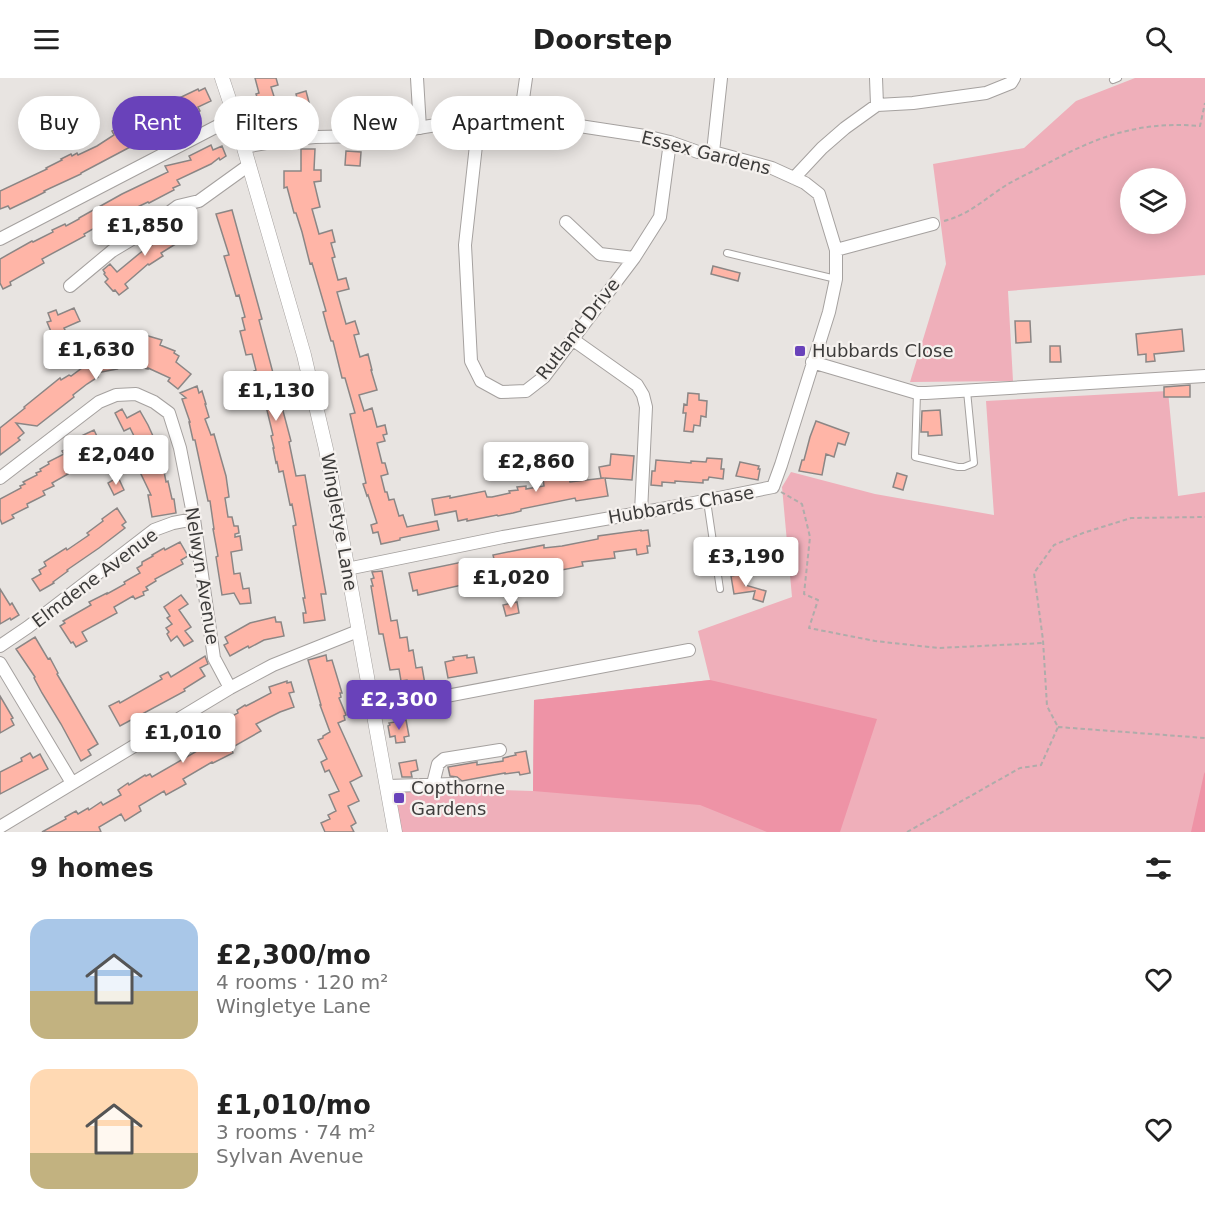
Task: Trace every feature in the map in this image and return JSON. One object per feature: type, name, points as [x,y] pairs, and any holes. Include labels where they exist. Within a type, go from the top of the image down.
[{"type":"street","name":"Wingletye Lane","points":[[222,78],[228,96]]},
{"type":"street","points":[[417,78],[420,128]]},
{"type":"street","points":[[523,96],[526,78]]},
{"type":"street","points":[[713,152],[721,78]]},
{"type":"street","points":[[876,78],[877,105]]},
{"type":"street","points":[[794,178],[822,148],[877,105],[914,103],[986,93],[1011,83],[1014,78]]},
{"type":"street","name":"Essex Gardens","points":[[319,138],[369,136],[431,126]]},
{"type":"street","name":"Essex Gardens","points":[[585,127],[670,141],[698,152],[713,152],[772,168],[805,183],[819,194],[836,250]]},
{"type":"street","points":[[0,239],[214,128]]},
{"type":"street","name":"Rutland Drive","points":[[475,150],[465,245],[471,361],[481,381],[501,392],[525,391],[544,377],[634,258],[660,217],[670,141]]},
{"type":"street","name":"Wingletye Lane","points":[[245,150],[304,355],[326,449],[395,832]]},
{"type":"street","points":[[70,286],[112,251],[178,206],[198,201],[249,165]]},
{"type":"street","points":[[566,222],[600,254],[634,258]]},
{"type":"street","points":[[836,250],[933,224]]},
{"type":"street","name":"Hubbards Chase","points":[[347,569],[503,537],[773,488],[829,312],[836,279],[836,250]]},
{"type":"street","points":[[572,339],[637,385],[643,395],[646,407],[641,512]]},
{"type":"street","points":[[813,362],[921,393],[1205,376]]},
{"type":"street","name":"Nelwyn Avenue","points":[[0,478],[99,402],[116,395],[136,394],[154,402],[169,414],[180,448],[194,519],[214,658],[230,688]]},
{"type":"street","name":"Elmdene Avenue","points":[[0,646],[154,530],[194,519]]},
{"type":"street","points":[[0,827],[273,664],[358,631]]},
{"type":"street","points":[[373,710],[689,650]]},
{"type":"street","points":[[0,663],[72,783]]},
{"type":"street","points":[[432,784],[438,764],[444,759],[500,750]]},
{"type":"street","points":[[387,786],[454,784]]},
{"type":"lane","points":[[727,252],[836,279]]},
{"type":"lane","points":[[921,393],[915,457],[964,467],[974,463],[967,391]]},
{"type":"lane","points":[[707,501],[720,589]]},
{"type":"path","points":[[933,224],[953,219],[1008,185],[1094,141],[1131,129],[1200,126],[1205,103]]},
{"type":"path","points":[[773,488],[802,504],[810,537],[804,594],[818,600],[809,628],[875,641],[938,648],[1043,643]]},
{"type":"path","points":[[1058,727],[1047,706],[1043,643],[1034,573],[1054,544],[1131,518],[1205,517]]},
{"type":"path","points":[[1058,727],[1205,738]]},
{"type":"path","points":[[907,832],[1020,768],[1041,765],[1058,727]]},
{"type":"shaded area","points":[[1135,78],[1205,78],[1205,275],[1008,291],[1013,381],[910,382],[946,264],[933,164],[1024,148],[1076,101]]},
{"type":"shaded area","points":[[1168,391],[1178,496],[1205,492],[1205,832],[396,832],[387,786],[533,791],[534,700],[710,680],[698,631],[792,597],[782,487],[791,472],[875,494],[994,515],[986,401]]},
{"type":"shaded area","points":[[710,680],[877,719],[840,832],[767,832],[700,805],[533,791],[534,700]]},
{"type":"shaded area","points":[[1205,772],[1205,832],[1191,832],[1204,774]]},
{"type":"building","points":[[255,78],[276,78],[278,85],[271,87],[274,96],[257,96],[259,93]]},
{"type":"building","points":[[205,88],[211,101],[202,105],[202,96],[183,96],[198,89],[199,91]]},
{"type":"building","points":[[306,91],[307,96],[297,96],[296,94]]},
{"type":"building","points":[[112,136],[112,150],[124,150],[10,209],[8,206],[0,209],[0,191],[47,169],[71,154],[72,156],[89,150],[100,150],[100,144]]},
{"type":"building","points":[[211,145],[213,150],[224,150],[226,156],[177,180],[180,185],[173,188],[174,190],[131,210],[132,212],[113,222],[115,224],[101,231],[98,226],[84,234],[85,236],[42,259],[44,263],[10,282],[11,285],[3,289],[0,283],[0,259],[53,232],[52,230],[65,224],[66,226],[122,194],[168,172],[165,166],[191,160],[189,156]]},
{"type":"building","points":[[301,150],[315,150],[314,170],[321,170],[321,181],[314,182],[320,207],[312,209],[319,234],[332,230],[335,242],[331,243],[335,257],[332,258],[338,280],[346,278],[349,289],[337,292],[346,324],[355,321],[359,334],[354,335],[360,357],[368,354],[377,390],[359,395],[364,411],[372,408],[377,427],[385,425],[387,434],[383,435],[385,441],[377,443],[382,463],[385,463],[388,474],[381,476],[385,492],[389,500],[394,499],[399,516],[403,515],[407,527],[437,521],[439,530],[381,544],[378,532],[373,533],[371,525],[377,523],[363,484],[366,483],[350,414],[355,413],[345,378],[342,378],[333,341],[331,341],[323,312],[326,311],[312,263],[310,264],[287,187],[284,188],[284,171],[301,171]]},
{"type":"building","points":[[346,151],[361,152],[360,166],[345,165]]},
{"type":"building","points":[[232,210],[262,319],[259,320],[291,441],[289,442],[296,476],[305,475],[326,594],[321,594],[325,620],[304,623],[303,613],[306,613],[303,598],[305,598],[293,526],[296,525],[292,504],[290,505],[283,471],[279,472],[276,463],[271,436],[273,435],[264,398],[261,399],[252,354],[246,355],[240,331],[245,330],[242,318],[245,317],[224,256],[229,255],[216,214]]},
{"type":"building","points":[[175,219],[187,237],[161,253],[163,256],[148,264],[125,284],[128,288],[119,295],[115,290],[113,291],[105,282],[108,279],[103,270],[110,264],[117,272],[153,244],[148,238]]},
{"type":"building","points":[[713,266],[740,273],[738,281],[711,274]]},
{"type":"building","points":[[74,308],[80,321],[64,328],[66,332],[58,336],[56,332],[52,334],[47,322],[51,321],[48,313],[56,310],[58,315]]},
{"type":"building","points":[[1015,321],[1030,321],[1031,342],[1016,343]]},
{"type":"building","points":[[1182,329],[1184,351],[1154,354],[1155,361],[1146,362],[1146,354],[1138,355],[1136,334]]},
{"type":"building","points":[[138,333],[162,340],[160,345],[175,351],[174,353],[179,356],[176,362],[191,374],[178,389],[168,381],[170,378],[148,368],[120,365],[121,368],[96,373],[98,377],[37,426],[16,423],[24,433],[18,438],[20,440],[0,455],[0,428],[60,378],[61,380],[71,376],[90,362],[89,360],[100,353],[102,346],[124,343],[125,336],[137,338]]},
{"type":"building","points":[[1050,346],[1060,346],[1061,362],[1050,362]]},
{"type":"building","points":[[1190,385],[1190,397],[1164,397],[1164,387]]},
{"type":"building","points":[[197,386],[199,393],[202,391],[209,417],[205,419],[211,435],[214,434],[226,476],[229,497],[225,498],[228,517],[232,517],[234,526],[238,526],[239,533],[235,534],[235,537],[240,536],[242,550],[231,552],[234,574],[240,573],[243,589],[249,588],[251,603],[240,604],[234,593],[222,595],[210,501],[208,501],[195,440],[193,440],[182,399],[186,398],[180,393]]},
{"type":"building","points":[[688,393],[699,394],[699,400],[707,401],[706,417],[701,416],[700,426],[694,425],[693,432],[684,431],[686,413],[683,413],[684,404],[687,405]]},
{"type":"building","points":[[122,409],[127,418],[140,411],[148,425],[163,466],[166,482],[168,481],[172,499],[174,499],[176,513],[152,517],[148,495],[151,495],[140,472],[142,467],[134,448],[139,446],[130,428],[124,431],[115,413]]},
{"type":"building","points":[[940,410],[942,435],[928,436],[928,432],[921,432],[922,411]]},
{"type":"building","points":[[816,421],[849,433],[845,445],[838,443],[834,457],[826,454],[822,475],[799,471]]},
{"type":"building","points":[[94,430],[103,449],[85,457],[87,462],[66,471],[68,474],[52,483],[54,486],[43,491],[45,495],[27,504],[28,507],[12,515],[14,518],[2,524],[0,499],[21,488],[20,486],[25,484],[23,482],[37,475],[40,469],[49,464],[48,462],[64,454],[62,451],[80,443],[78,439],[82,438],[81,436]]},
{"type":"building","points":[[611,454],[634,456],[632,480],[605,478],[608,496],[576,501],[575,498],[467,521],[467,519],[458,521],[456,511],[435,515],[432,499],[485,491],[487,497],[492,497],[518,490],[517,487],[526,486],[526,489],[544,486],[543,478],[568,474],[570,482],[604,478],[601,478],[599,467],[610,465]]},
{"type":"building","points":[[707,458],[722,459],[723,479],[709,477],[708,480],[703,480],[703,483],[675,481],[675,483],[662,482],[662,486],[651,485],[656,460],[691,463],[691,461],[706,462]]},
{"type":"building","points":[[740,462],[759,466],[758,480],[736,476]]},
{"type":"building","points":[[897,473],[907,476],[903,490],[893,487]]},
{"type":"building","points":[[118,477],[124,490],[114,495],[108,483]]},
{"type":"building","points":[[117,508],[126,522],[122,525],[125,528],[67,570],[54,583],[40,591],[32,579],[41,574],[39,570],[46,566],[44,562],[89,535],[87,533]]},
{"type":"building","points":[[648,530],[650,546],[647,546],[648,553],[637,555],[636,549],[614,552],[615,558],[582,562],[583,566],[551,572],[550,570],[536,573],[536,571],[516,575],[516,571],[498,573],[497,567],[481,569],[482,575],[461,578],[462,585],[418,595],[417,590],[413,591],[409,573],[472,560],[473,563],[494,559],[493,555],[544,545],[544,548],[562,546],[598,539],[598,536]]},
{"type":"building","points":[[180,542],[188,556],[181,560],[183,564],[155,579],[156,581],[146,587],[148,590],[143,592],[144,595],[135,599],[133,596],[114,607],[117,613],[82,632],[87,641],[76,647],[73,642],[71,643],[60,626],[65,623],[63,621],[91,605],[89,602],[125,584],[124,582],[140,573],[137,568],[152,555]]},
{"type":"building","points":[[382,571],[391,621],[397,620],[400,638],[407,637],[409,651],[413,650],[416,668],[422,667],[426,690],[409,693],[407,680],[401,681],[399,669],[390,670],[383,634],[379,634],[371,586],[373,586],[371,579],[374,578],[372,572]]},
{"type":"building","points":[[744,574],[745,585],[766,591],[763,602],[753,599],[755,591],[734,594],[731,576]]},
{"type":"building","points":[[0,589],[19,615],[0,624]]},
{"type":"building","points":[[181,595],[188,604],[179,610],[191,627],[185,631],[193,641],[184,646],[177,636],[171,641],[167,634],[169,632],[166,628],[172,624],[167,618],[170,616],[164,607]]},
{"type":"building","points":[[517,602],[519,613],[506,616],[503,605]]},
{"type":"building","points":[[275,617],[276,622],[281,622],[284,636],[264,640],[230,656],[224,645],[228,643],[225,637],[250,623]]},
{"type":"building","points":[[35,637],[48,659],[50,658],[98,744],[88,750],[91,755],[81,761],[35,677],[16,649]]},
{"type":"building","points":[[326,655],[327,661],[332,660],[342,693],[339,698],[346,715],[345,720],[338,723],[362,776],[350,782],[359,801],[348,806],[356,823],[351,826],[354,832],[325,832],[321,823],[330,819],[328,815],[336,811],[329,795],[339,791],[329,770],[325,772],[321,762],[327,759],[318,740],[330,732],[308,660]]},
{"type":"building","points":[[467,655],[467,658],[474,657],[477,673],[448,678],[445,662],[454,660],[453,657]]},
{"type":"building","points":[[205,656],[208,664],[200,668],[205,676],[184,689],[185,691],[120,726],[109,706],[119,701],[120,703],[162,679],[160,676],[168,672],[171,677]]},
{"type":"building","points":[[287,681],[287,683],[291,682],[294,692],[289,693],[294,707],[256,724],[261,731],[231,748],[233,753],[183,779],[186,784],[166,795],[164,791],[139,806],[141,811],[125,821],[121,814],[99,827],[101,832],[42,832],[76,811],[78,814],[101,802],[103,805],[121,795],[118,790],[128,783],[129,785],[145,775],[150,774],[152,777],[204,747],[202,743],[214,737],[209,728],[238,713],[237,710],[245,705],[271,693],[269,687]]},
{"type":"building","points":[[0,696],[13,718],[11,719],[14,725],[0,733]]},
{"type":"building","points":[[406,720],[409,736],[404,737],[405,742],[396,743],[395,736],[390,737],[389,723]]},
{"type":"building","points":[[526,751],[530,773],[520,775],[519,772],[505,773],[462,781],[450,776],[448,767],[477,762],[477,765],[503,761],[503,758]]},
{"type":"building","points":[[30,753],[33,758],[40,754],[48,769],[0,794],[0,772],[22,761],[21,758]]},
{"type":"building","points":[[416,760],[418,770],[411,772],[412,777],[402,777],[399,763]]},
{"type":"place","name":"Hubbards Close","points":[[800,351]]},
{"type":"place","name":"Copthorne Gardens","points":[[399,798]]}]
